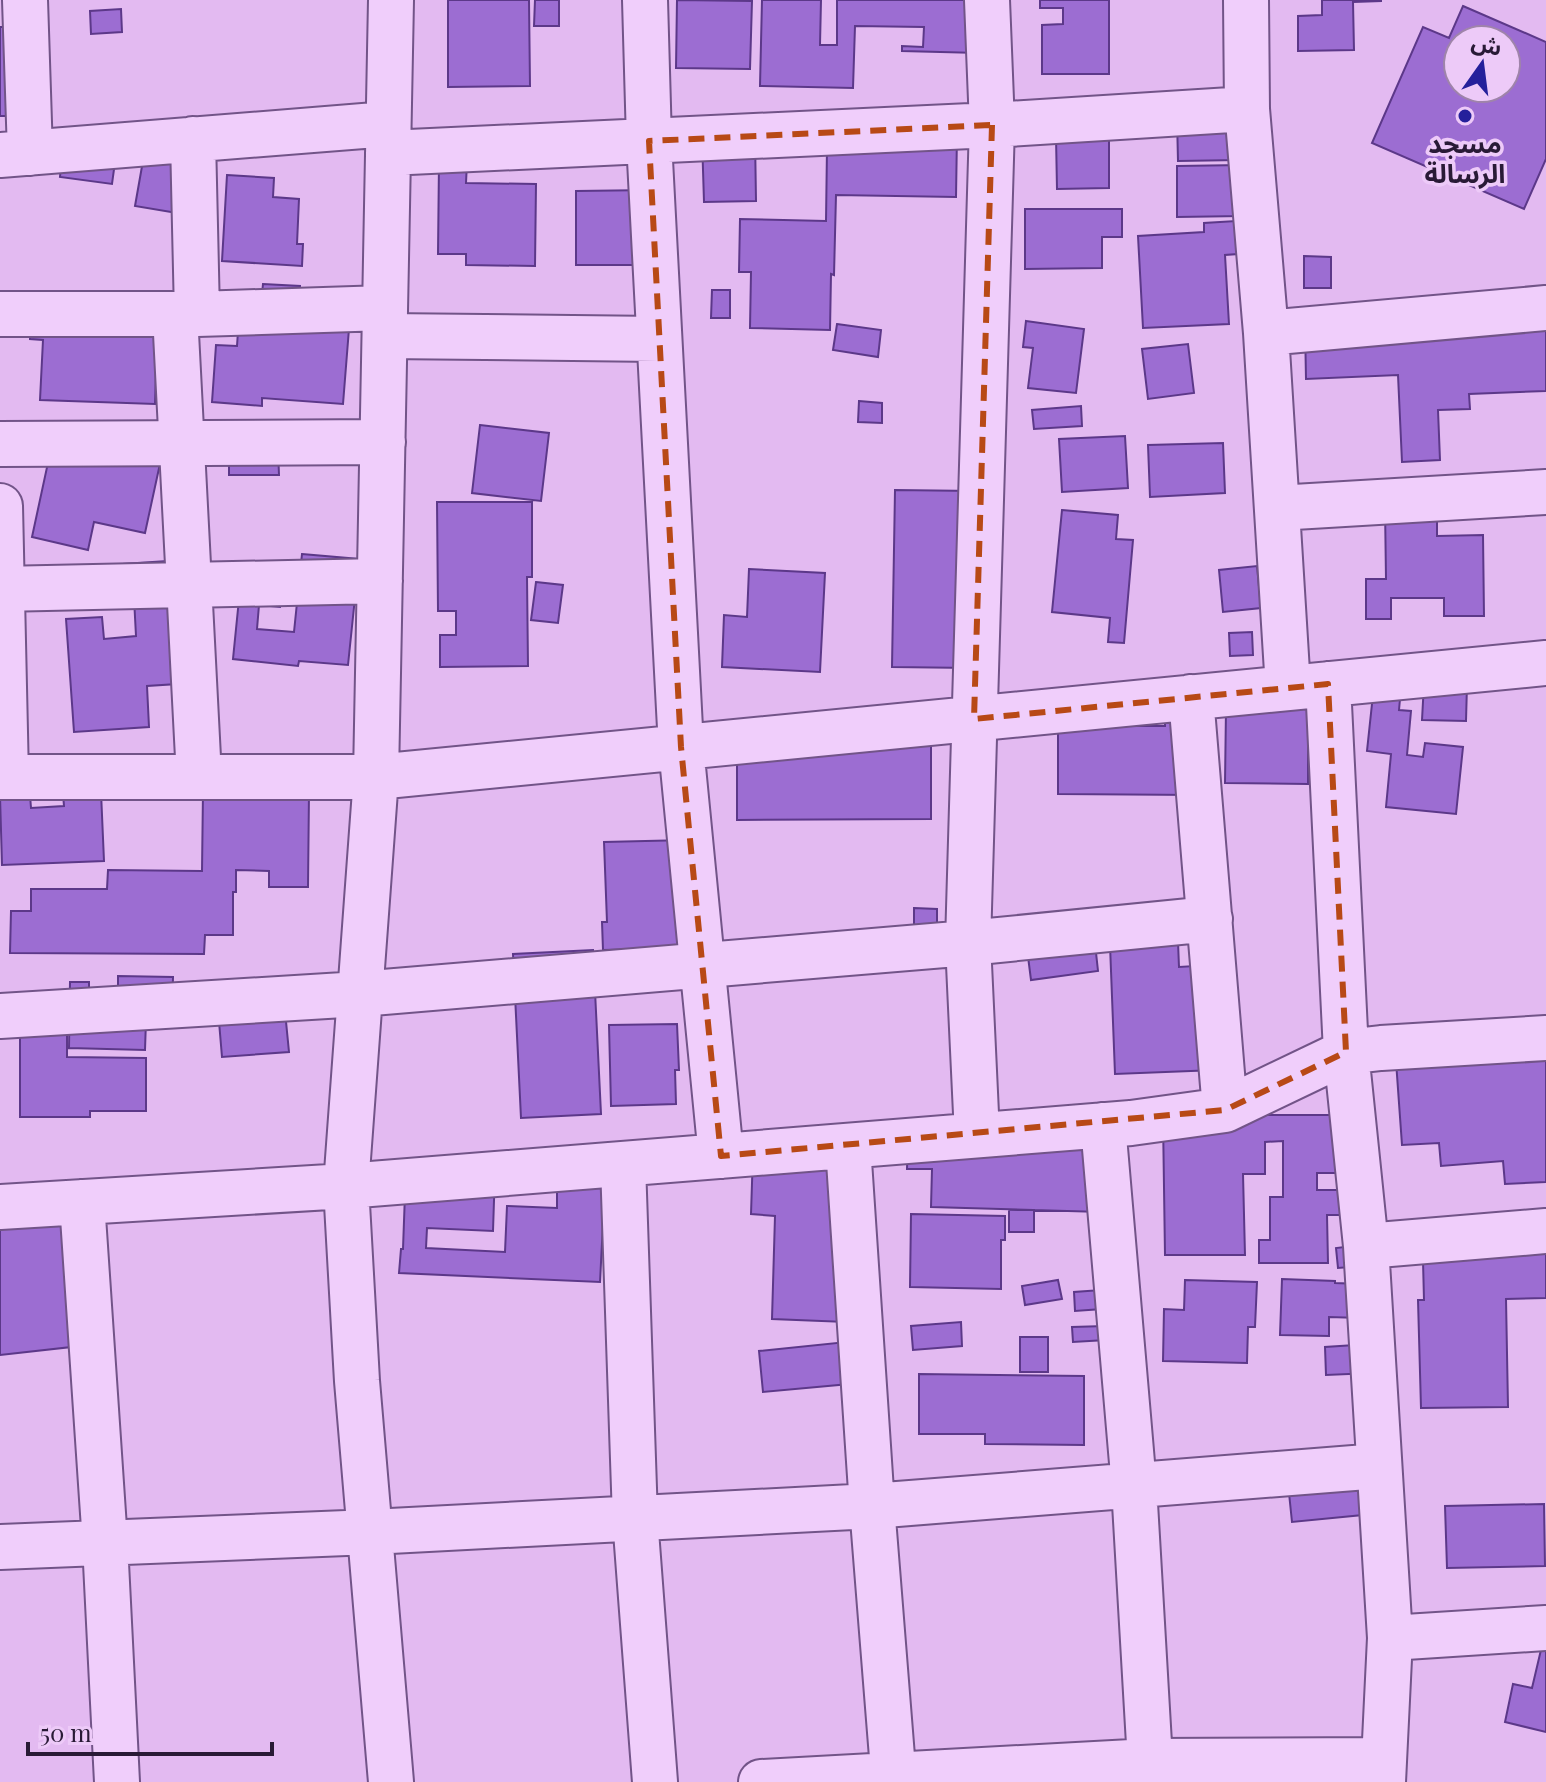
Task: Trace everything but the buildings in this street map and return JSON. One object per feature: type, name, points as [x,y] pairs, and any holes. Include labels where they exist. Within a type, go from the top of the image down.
[{"type":"street","points":[[25,0],[15,154],[193,139],[649,141],[1247,109]]},
{"type":"street","points":[[391,0],[376,777],[346,1186],[357,1381],[391,1782]]},
{"type":"street","points":[[645,0],[649,141],[681,747],[721,1156]]},
{"type":"street","points":[[977,1135],[968,943],[992,125],[987,0]]},
{"type":"street","points":[[761,1782],[894,1778],[1150,1761],[1383,1771],[1390,1638],[1366,1246],[1308,686],[1277,508],[1247,109],[1246,0]]},
{"type":"street","points":[[193,139],[181,443],[199,777]]},
{"type":"street","points":[[1266,333],[1546,308]]},
{"type":"street","points":[[0,314],[186,314],[385,322],[659,339]]},
{"type":"street","points":[[0,444],[383,442]]},
{"type":"street","points":[[1277,508],[1546,492]]},
{"type":"street","points":[[0,506],[3,777],[376,777],[1546,663]]},
{"type":"street","points":[[1,589],[380,581]]},
{"type":"street","points":[[1191,697],[1225,1110]]},
{"type":"street","points":[[0,1016],[360,994],[968,943],[1210,919]]},
{"type":"street","points":[[0,1207],[346,1186],[1103,1125],[1225,1110],[1346,1052],[1546,1038]]},
{"type":"street","points":[[1103,1125],[1134,1486],[1150,1761]]},
{"type":"street","points":[[848,1146],[894,1778]]},
{"type":"street","points":[[623,1164],[635,1518],[655,1782]]},
{"type":"street","points":[[82,1202],[105,1543],[117,1782]]},
{"type":"street","points":[[1366,1246],[1546,1231]]},
{"type":"street","points":[[0,1547],[371,1532],[872,1506],[1379,1466]]},
{"type":"street","points":[[1390,1638],[1546,1628]]},
{"type":"highlighted area","points":[[992,125],[974,719],[1328,684],[1346,1052],[1225,1110],[721,1156],[681,747],[649,141]]},
{"type":"place","name":"مسجد الرسالة","points":[[1465,116]]}]
